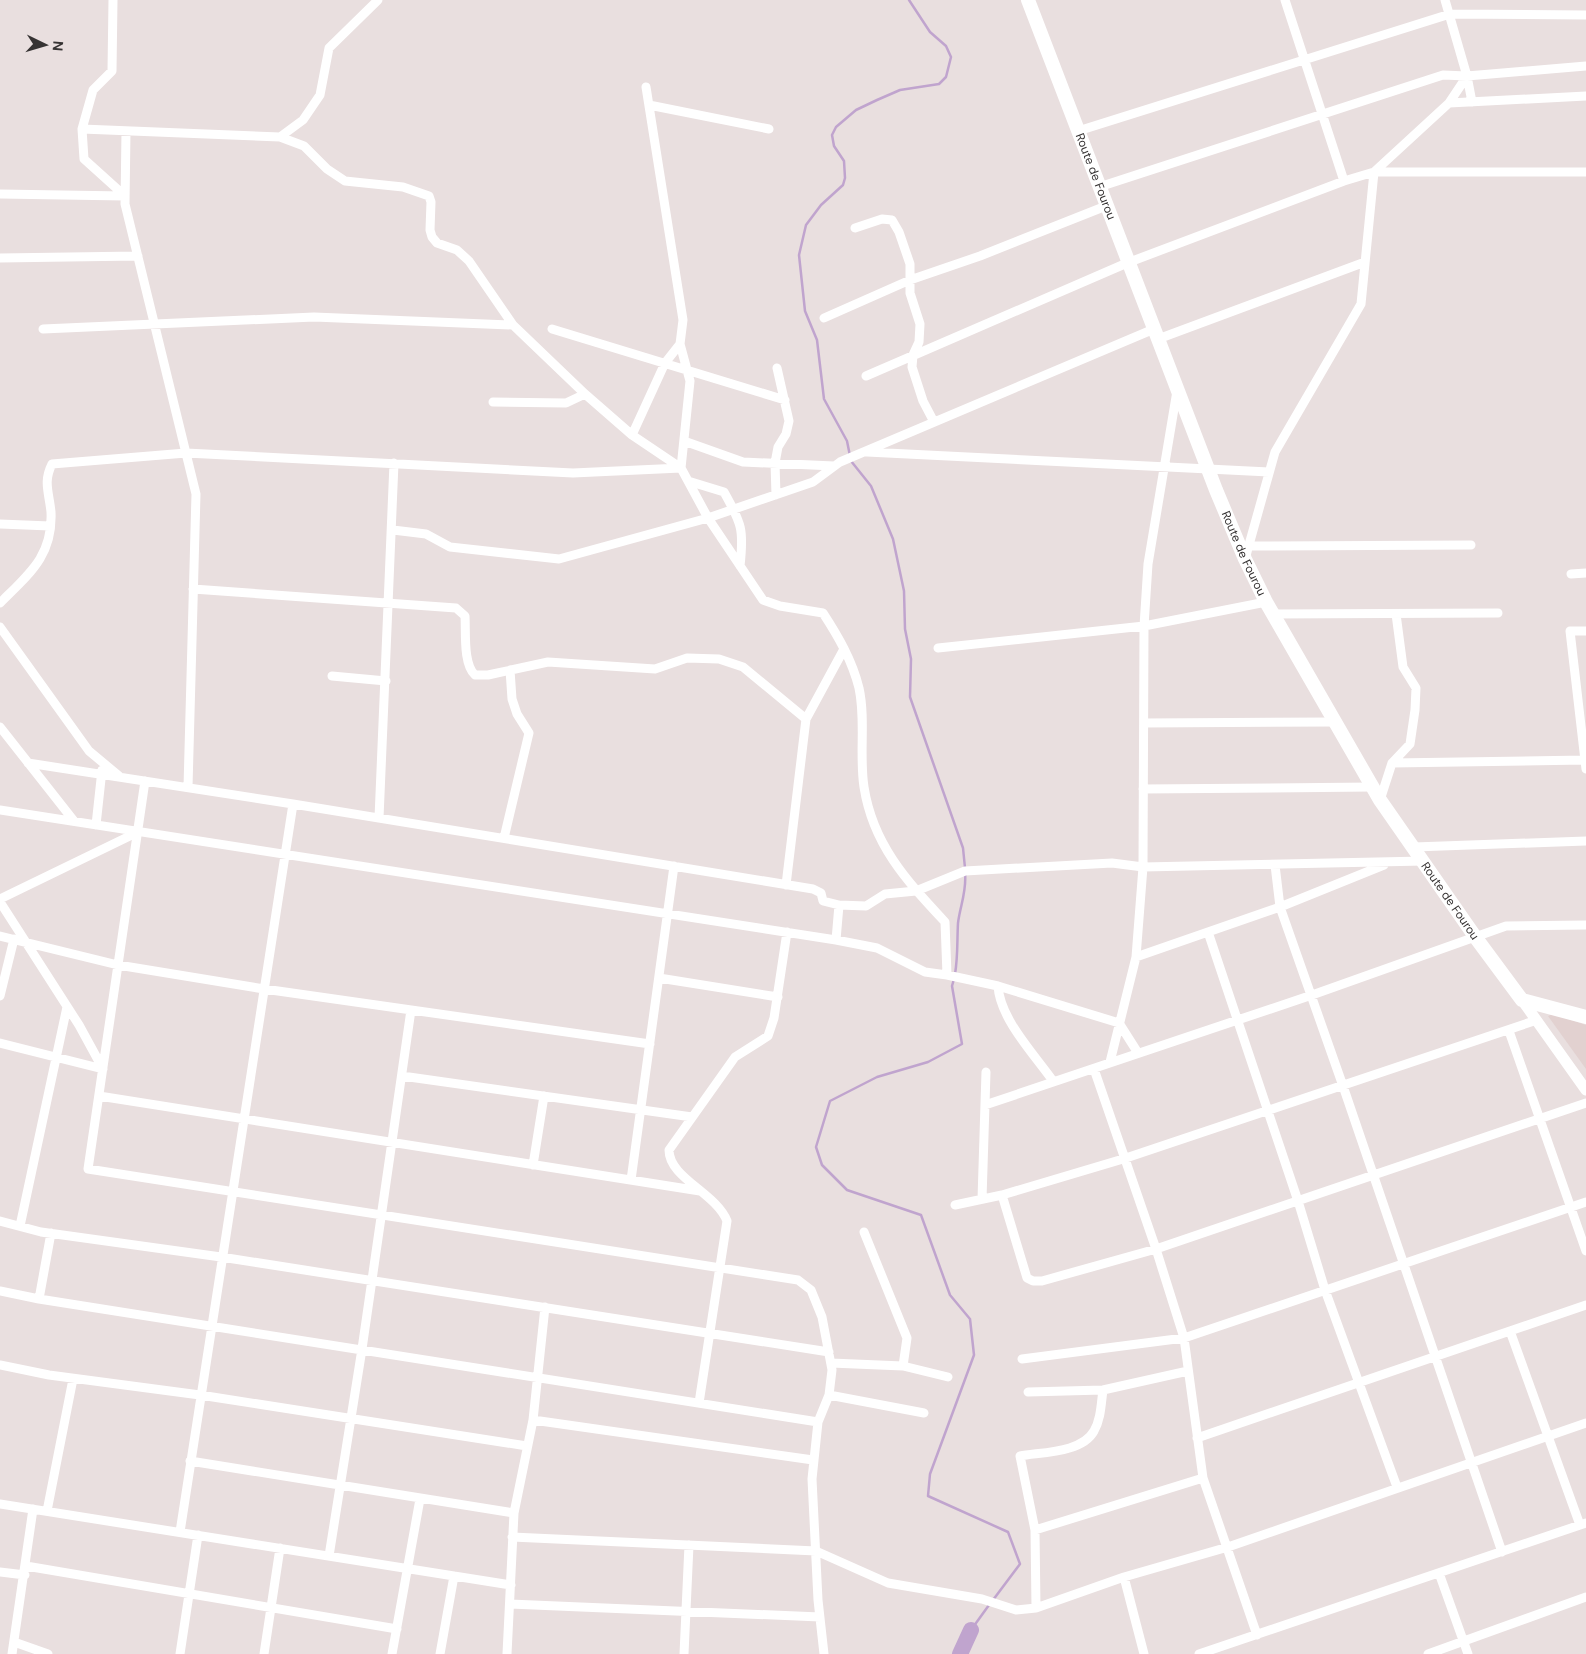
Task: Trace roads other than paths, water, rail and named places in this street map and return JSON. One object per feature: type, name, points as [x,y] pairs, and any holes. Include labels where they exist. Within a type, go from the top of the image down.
[{"type":"main road","name":"Route de Fourou","points":[[1028,0],[1127,263],[1208,469],[1270,608],[1380,800],[1476,938],[1522,1000]]},
{"type":"main road","points":[[1522,1000],[1586,1017]]},
{"type":"street","points":[[113,0],[112,71],[93,90],[82,129],[84,160],[125,196]]},
{"type":"street","points":[[280,137],[303,120],[320,95],[329,48],[378,0]]},
{"type":"street","points":[[1285,0],[1344,181]]},
{"type":"street","points":[[1445,0],[1467,76],[1472,102]]},
{"type":"street","points":[[1078,131],[1450,14],[1586,15]]},
{"type":"street","points":[[1099,187],[1443,75],[1467,76],[1586,66]]},
{"type":"street","points":[[1467,76],[1448,103],[1374,172],[1361,304],[1275,452],[1244,550],[1471,545]]},
{"type":"street","points":[[646,86],[683,320],[680,344],[690,381],[681,468]]},
{"type":"street","points":[[1448,103],[1586,96]]},
{"type":"street","points":[[649,105],[769,129]]},
{"type":"street","points":[[82,129],[280,137],[304,146],[326,169],[345,181],[403,187],[429,196],[432,202],[430,230],[432,237],[437,243],[457,250],[469,261],[513,325],[585,394],[632,435],[681,468],[708,518],[763,600],[780,606],[823,612],[844,649],[859,688],[864,787],[874,823],[895,866],[945,922],[947,975]]},
{"type":"street","points":[[126,131],[125,204],[196,494],[188,787]]},
{"type":"street","points":[[866,376],[1127,263],[1344,181],[1374,172],[1586,172]]},
{"type":"street","points":[[0,194],[125,196]]},
{"type":"street","points":[[824,318],[910,280],[980,256],[1106,206]]},
{"type":"street","points":[[855,228],[882,219],[892,220],[899,232],[910,264],[910,293],[920,324],[919,342],[913,355],[912,367],[919,390],[934,422]]},
{"type":"street","points":[[0,258],[138,256]]},
{"type":"street","points":[[393,530],[426,534],[450,547],[559,559],[708,518],[813,482],[834,466],[859,453],[1156,334],[1365,262]]},
{"type":"street","points":[[43,329],[314,316],[513,325]]},
{"type":"street","points":[[552,329],[785,400]]},
{"type":"street","points":[[632,435],[665,362],[680,344]]},
{"type":"street","points":[[776,495],[775,463],[778,447],[786,434],[789,421],[777,368]]},
{"type":"street","points":[[1110,1062],[1136,957],[1143,867],[1144,626],[1148,564],[1177,389]]},
{"type":"street","points":[[493,402],[566,403],[585,394]]},
{"type":"street","points":[[684,441],[743,462],[834,466]]},
{"type":"street","points":[[0,603],[38,566],[50,540],[46,476],[52,464],[186,453],[573,473],[681,468]]},
{"type":"street","points":[[859,453],[1269,472]]},
{"type":"street","points":[[379,818],[393,530],[394,464]]},
{"type":"street","points":[[688,481],[724,492],[740,521],[743,542],[740,566]]},
{"type":"street","points":[[0,524],[50,526]]},
{"type":"street","points":[[1571,574],[1586,573]]},
{"type":"street","points":[[194,589],[456,608],[464,616],[469,669],[475,675],[548,662],[655,669],[687,658],[719,659],[743,666],[806,719]]},
{"type":"street","points":[[938,648],[1144,626],[1270,608],[1396,614],[1498,614]]},
{"type":"street","points":[[1380,800],[1392,763],[1410,744],[1415,710],[1416,688],[1403,667],[1396,614]]},
{"type":"street","points":[[0,627],[90,751],[120,777]]},
{"type":"street","points":[[1392,763],[1586,765],[1570,631],[1586,631]]},
{"type":"street","points":[[786,885],[806,719],[844,649]]},
{"type":"street","points":[[504,838],[528,733],[517,714],[512,699],[510,670]]},
{"type":"street","points":[[332,676],[386,681]]},
{"type":"street","points":[[1144,723],[1335,722]]},
{"type":"street","points":[[0,727],[74,822]]},
{"type":"street","points":[[28,763],[188,787],[813,889],[820,893],[824,901],[839,905],[866,906],[885,894],[916,891],[965,871],[1112,863],[1143,867],[1424,861]]},
{"type":"street","points":[[96,825],[103,763]]},
{"type":"street","points":[[144,781],[88,1169],[798,1280],[811,1290],[822,1317],[831,1362],[829,1395],[818,1422],[813,1460],[816,1551],[824,1654]]},
{"type":"street","points":[[1143,789],[1373,787]]},
{"type":"street","points":[[180,1532],[221,1257],[293,804]]},
{"type":"street","points":[[0,810],[787,932],[877,948],[925,972],[964,977],[998,986],[1120,1024],[1138,1053]]},
{"type":"street","points":[[103,1069],[67,1007],[0,900],[138,832]]},
{"type":"street","points":[[1414,847],[1586,841]]},
{"type":"street","points":[[1136,957],[1280,906],[1391,862]]},
{"type":"street","points":[[1275,865],[1280,906],[1344,1086],[1434,1357],[1502,1552]]},
{"type":"street","points":[[631,1180],[674,866]]},
{"type":"street","points":[[836,940],[839,905]]},
{"type":"street","points":[[985,1104],[1237,1021],[1506,926],[1586,925]]},
{"type":"street","points":[[698,1403],[727,1221],[722,1209],[682,1175],[669,1160],[669,1150],[735,1057],[768,1036],[778,997],[787,932]]},
{"type":"street","points":[[1208,932],[1298,1201],[1325,1290],[1397,1487]]},
{"type":"street","points":[[0,936],[118,965],[264,989],[650,1044]]},
{"type":"street","points":[[0,996],[14,940]]},
{"type":"street","points":[[659,978],[778,997]]},
{"type":"street","points":[[998,986],[999,1001],[1006,1016],[1053,1081]]},
{"type":"street","points":[[1522,1000],[1586,1090]]},
{"type":"street","points":[[20,1226],[67,1007]]},
{"type":"street","points":[[328,1556],[362,1349],[411,1010]]},
{"type":"street","points":[[955,1205],[1002,1195],[1123,1159],[1509,1031],[1537,1020]]},
{"type":"street","points":[[1509,1031],[1586,1251]]},
{"type":"street","points":[[0,1043],[103,1069]]},
{"type":"street","points":[[1094,1069],[1123,1159],[1156,1249],[1184,1338],[1202,1478],[1228,1547],[1256,1635]]},
{"type":"street","points":[[982,1199],[986,1072]]},
{"type":"street","points":[[402,1076],[692,1117]]},
{"type":"street","points":[[99,1096],[700,1191]]},
{"type":"street","points":[[533,1165],[544,1096]]},
{"type":"street","points":[[1002,1195],[1027,1278],[1033,1281],[1042,1281],[1156,1249],[1586,1103]]},
{"type":"street","points":[[1022,1359],[1184,1338],[1586,1202]]},
{"type":"street","points":[[0,1221],[51,1233],[372,1280],[830,1352]]},
{"type":"street","points":[[864,1232],[907,1338],[903,1366]]},
{"type":"street","points":[[38,1300],[51,1233]]},
{"type":"street","points":[[0,1291],[38,1300],[211,1325],[818,1422]]},
{"type":"street","points":[[1197,1438],[1586,1305]]},
{"type":"street","points":[[508,1654],[514,1513],[533,1420],[536,1377],[545,1307]]},
{"type":"street","points":[[1198,1654],[1583,1524],[1510,1332]]},
{"type":"street","points":[[831,1362],[903,1366],[948,1377]]},
{"type":"street","points":[[0,1365],[73,1379],[200,1395],[527,1446]]},
{"type":"street","points":[[1028,1392],[1104,1390],[1188,1371]]},
{"type":"street","points":[[47,1511],[73,1379]]},
{"type":"street","points":[[1036,1608],[1035,1530],[1020,1456],[1070,1448],[1086,1442],[1094,1433],[1099,1420],[1104,1390]]},
{"type":"street","points":[[829,1395],[924,1413]]},
{"type":"street","points":[[533,1420],[813,1460]]},
{"type":"street","points":[[512,1537],[816,1551],[888,1583],[982,1599],[1016,1610],[1036,1608],[1124,1577],[1228,1547],[1586,1423]]},
{"type":"street","points":[[190,1461],[514,1513]]},
{"type":"street","points":[[1035,1530],[1202,1478]]},
{"type":"street","points":[[392,1654],[420,1499]]},
{"type":"street","points":[[0,1504],[511,1585]]},
{"type":"street","points":[[12,1654],[34,1509]]},
{"type":"street","points":[[180,1654],[198,1535]]},
{"type":"street","points":[[684,1654],[689,1546]]},
{"type":"street","points":[[264,1654],[280,1548]]},
{"type":"street","points":[[0,1572],[25,1570],[189,1593],[397,1629]]},
{"type":"street","points":[[1439,1573],[1468,1654]]},
{"type":"street","points":[[440,1654],[454,1576]]},
{"type":"street","points":[[1124,1577],[1144,1654]]},
{"type":"street","points":[[1428,1654],[1586,1597]]},
{"type":"street","points":[[510,1604],[820,1617]]},
{"type":"street","points":[[14,1642],[48,1654]]},
{"type":"waterway","points":[[850,456],[847,441],[824,399],[817,340],[805,311],[799,255],[806,225],[821,205],[843,185],[845,178],[844,161],[834,146],[832,135],[836,127],[856,110],[877,100],[900,90],[939,84],[946,77],[951,57],[946,46],[930,32],[909,0]]},
{"type":"waterway","points":[[851,461],[871,486],[893,539],[904,591],[905,629],[911,659],[910,697],[963,848],[965,868]]},
{"type":"waterway","points":[[955,974],[958,923],[964,892],[965,873]]},
{"type":"waterway","points":[[954,979],[952,986],[962,1044],[928,1062],[877,1077],[830,1101],[816,1147],[822,1165],[847,1190],[921,1215],[950,1295],[970,1319],[974,1355],[930,1474],[928,1496],[1008,1532],[1020,1564],[993,1600]]},
{"type":"waterway","points":[[971,1630],[989,1605]]},
{"type":"waterway","points":[[960,1654],[971,1630]]}]
